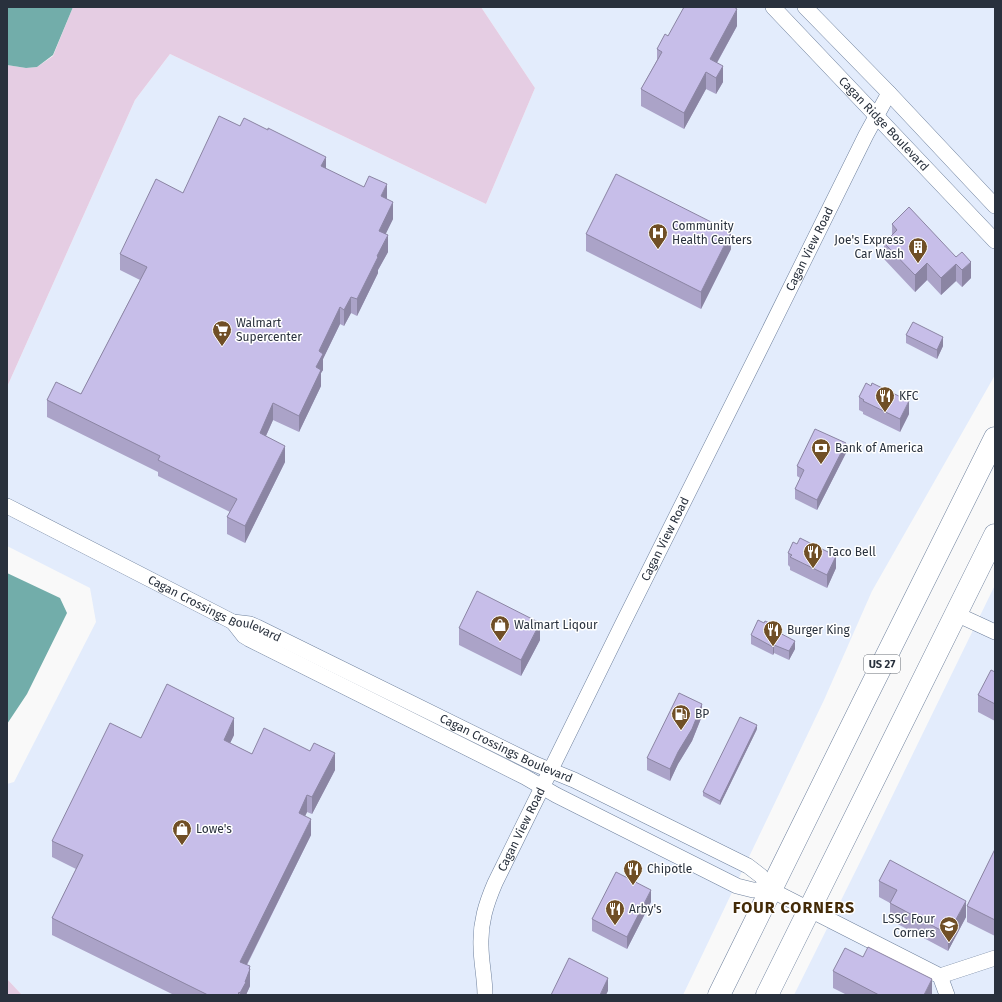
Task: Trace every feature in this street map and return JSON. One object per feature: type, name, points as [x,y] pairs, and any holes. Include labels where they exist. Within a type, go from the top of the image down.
[{"type":"highway","name":"US 27","points":[[719,995],[995,438]]},
{"type":"highway","points":[[767,995],[995,535]]},
{"type":"street","name":"Cagan Ridge Boulevard","points":[[773,7],[995,241]]},
{"type":"street","name":"Cagan Ridge Boulevard","points":[[805,7],[889,93],[995,206]]},
{"type":"street","name":"Cagan View Road","points":[[485,995],[481,935],[484,913],[500,873],[866,135],[889,93]]},
{"type":"street","name":"Cagan Crossings Boulevard","points":[[7,506],[233,622],[257,626],[535,764],[574,780],[748,866],[761,876],[771,890]]},
{"type":"street","points":[[956,614],[995,632]]},
{"type":"street","name":"Cagan Crossings Boulevard","points":[[233,622],[249,640],[521,775],[556,795],[736,886],[744,889],[771,890]]},
{"type":"street","points":[[771,890],[940,976],[948,995]]},
{"type":"street","points":[[940,976],[995,958]]},
{"type":"shaded area","points":[[73,7],[481,7],[535,88],[486,204],[170,54],[135,100],[7,387],[7,65],[26,68],[37,67],[53,56]]},
{"type":"shaded area","points":[[481,7],[995,7],[995,375],[872,591],[824,700],[683,995],[22,995],[7,979],[7,784],[14,782],[96,622],[90,588],[7,546],[7,387],[135,100],[170,54],[486,204],[535,88]]},
{"type":"shaded area","points":[[995,585],[995,995],[794,995],[867,848]]},
{"type":"shaded area","points":[[7,979],[8,980],[22,995],[7,995]]},
{"type":"water","points":[[7,7],[73,7],[53,55],[37,67],[26,68],[7,65]]},
{"type":"water","points":[[7,573],[60,598],[67,613],[27,694],[7,724]]},
{"type":"building","points":[[684,7],[734,7],[737,9],[710,59],[723,66],[716,78],[706,72],[684,113],[641,89],[662,52],[657,49],[665,34],[668,36]]},
{"type":"building","name":"Walmart Supercenter","points":[[219,116],[240,126],[244,118],[268,130],[268,128],[326,157],[321,166],[364,187],[369,176],[387,184],[381,196],[393,202],[379,231],[388,235],[357,299],[351,297],[344,310],[340,307],[319,351],[323,354],[316,367],[321,370],[299,416],[273,403],[260,433],[285,446],[245,526],[227,517],[237,499],[158,460],[160,456],[47,400],[56,382],[81,394],[147,267],[120,254],[156,179],[183,193]]},
{"type":"building","name":"Community Health Centers","points":[[616,174],[731,232],[701,292],[586,234]]},
{"type":"building","points":[[909,207],[956,257],[962,252],[971,262],[962,270],[956,264],[941,278],[927,263],[915,275],[884,243],[897,230],[892,224]]},
{"type":"building","points":[[913,322],[943,337],[937,350],[906,335]]},
{"type":"building","points":[[866,383],[871,386],[872,383],[909,401],[900,419],[863,401],[864,400],[859,397]]},
{"type":"building","name":"Bank of America","points":[[815,429],[846,443],[817,500],[795,489],[804,470],[797,466]]},
{"type":"building","points":[[800,538],[836,556],[827,575],[790,557],[792,555],[788,553],[793,542],[797,544]]},
{"type":"building","points":[[477,591],[540,623],[521,660],[459,628]]},
{"type":"building","points":[[758,620],[764,623],[765,621],[776,626],[774,630],[795,641],[789,651],[774,645],[773,647],[751,635]]},
{"type":"building","points":[[991,670],[995,672],[995,704],[978,695]]},
{"type":"building","name":"Lowe's","points":[[167,684],[234,718],[224,740],[252,754],[264,728],[310,751],[314,743],[335,753],[312,797],[307,795],[299,813],[311,819],[240,962],[250,966],[250,969],[246,982],[238,995],[208,995],[52,918],[83,855],[52,841],[110,723],[141,738]]},
{"type":"building","name":"BP","points":[[679,693],[702,704],[692,729],[670,769],[647,758]]},
{"type":"building","points":[[740,717],[757,725],[720,801],[703,792]]},
{"type":"building","points":[[995,849],[995,920],[967,906]]},
{"type":"building","points":[[890,860],[966,901],[948,934],[890,903],[897,890],[879,881]]},
{"type":"building","points":[[616,872],[651,890],[627,937],[592,919]]},
{"type":"building","points":[[868,947],[932,979],[924,995],[879,995],[833,971],[845,948],[863,957]]},
{"type":"building","points":[[569,958],[608,978],[600,995],[551,995]]},
{"type":"place","name":"Community Health Centers","points":[[658,250]]},
{"type":"place","name":"Joe's Express Car Wash","points":[[918,264]]},
{"type":"place","name":"Walmart Supercenter","points":[[222,347]]},
{"type":"place","name":"KFC","points":[[885,413]]},
{"type":"place","name":"Bank of America","points":[[821,465]]},
{"type":"place","name":"Taco Bell","points":[[813,569]]},
{"type":"place","name":"Walmart Liqour","points":[[500,642]]},
{"type":"place","name":"Burger King","points":[[773,647]]},
{"type":"place","name":"BP","points":[[681,731]]},
{"type":"place","name":"Lowe's","points":[[182,846]]},
{"type":"place","name":"Chipotle","points":[[633,886]]},
{"type":"place","name":"Arby's","points":[[615,926]]},
{"type":"place","name":"LSSC Four Corners","points":[[949,943]]},
{"type":"district","name":"FOUR CORNERS","points":[[794,907]]}]
